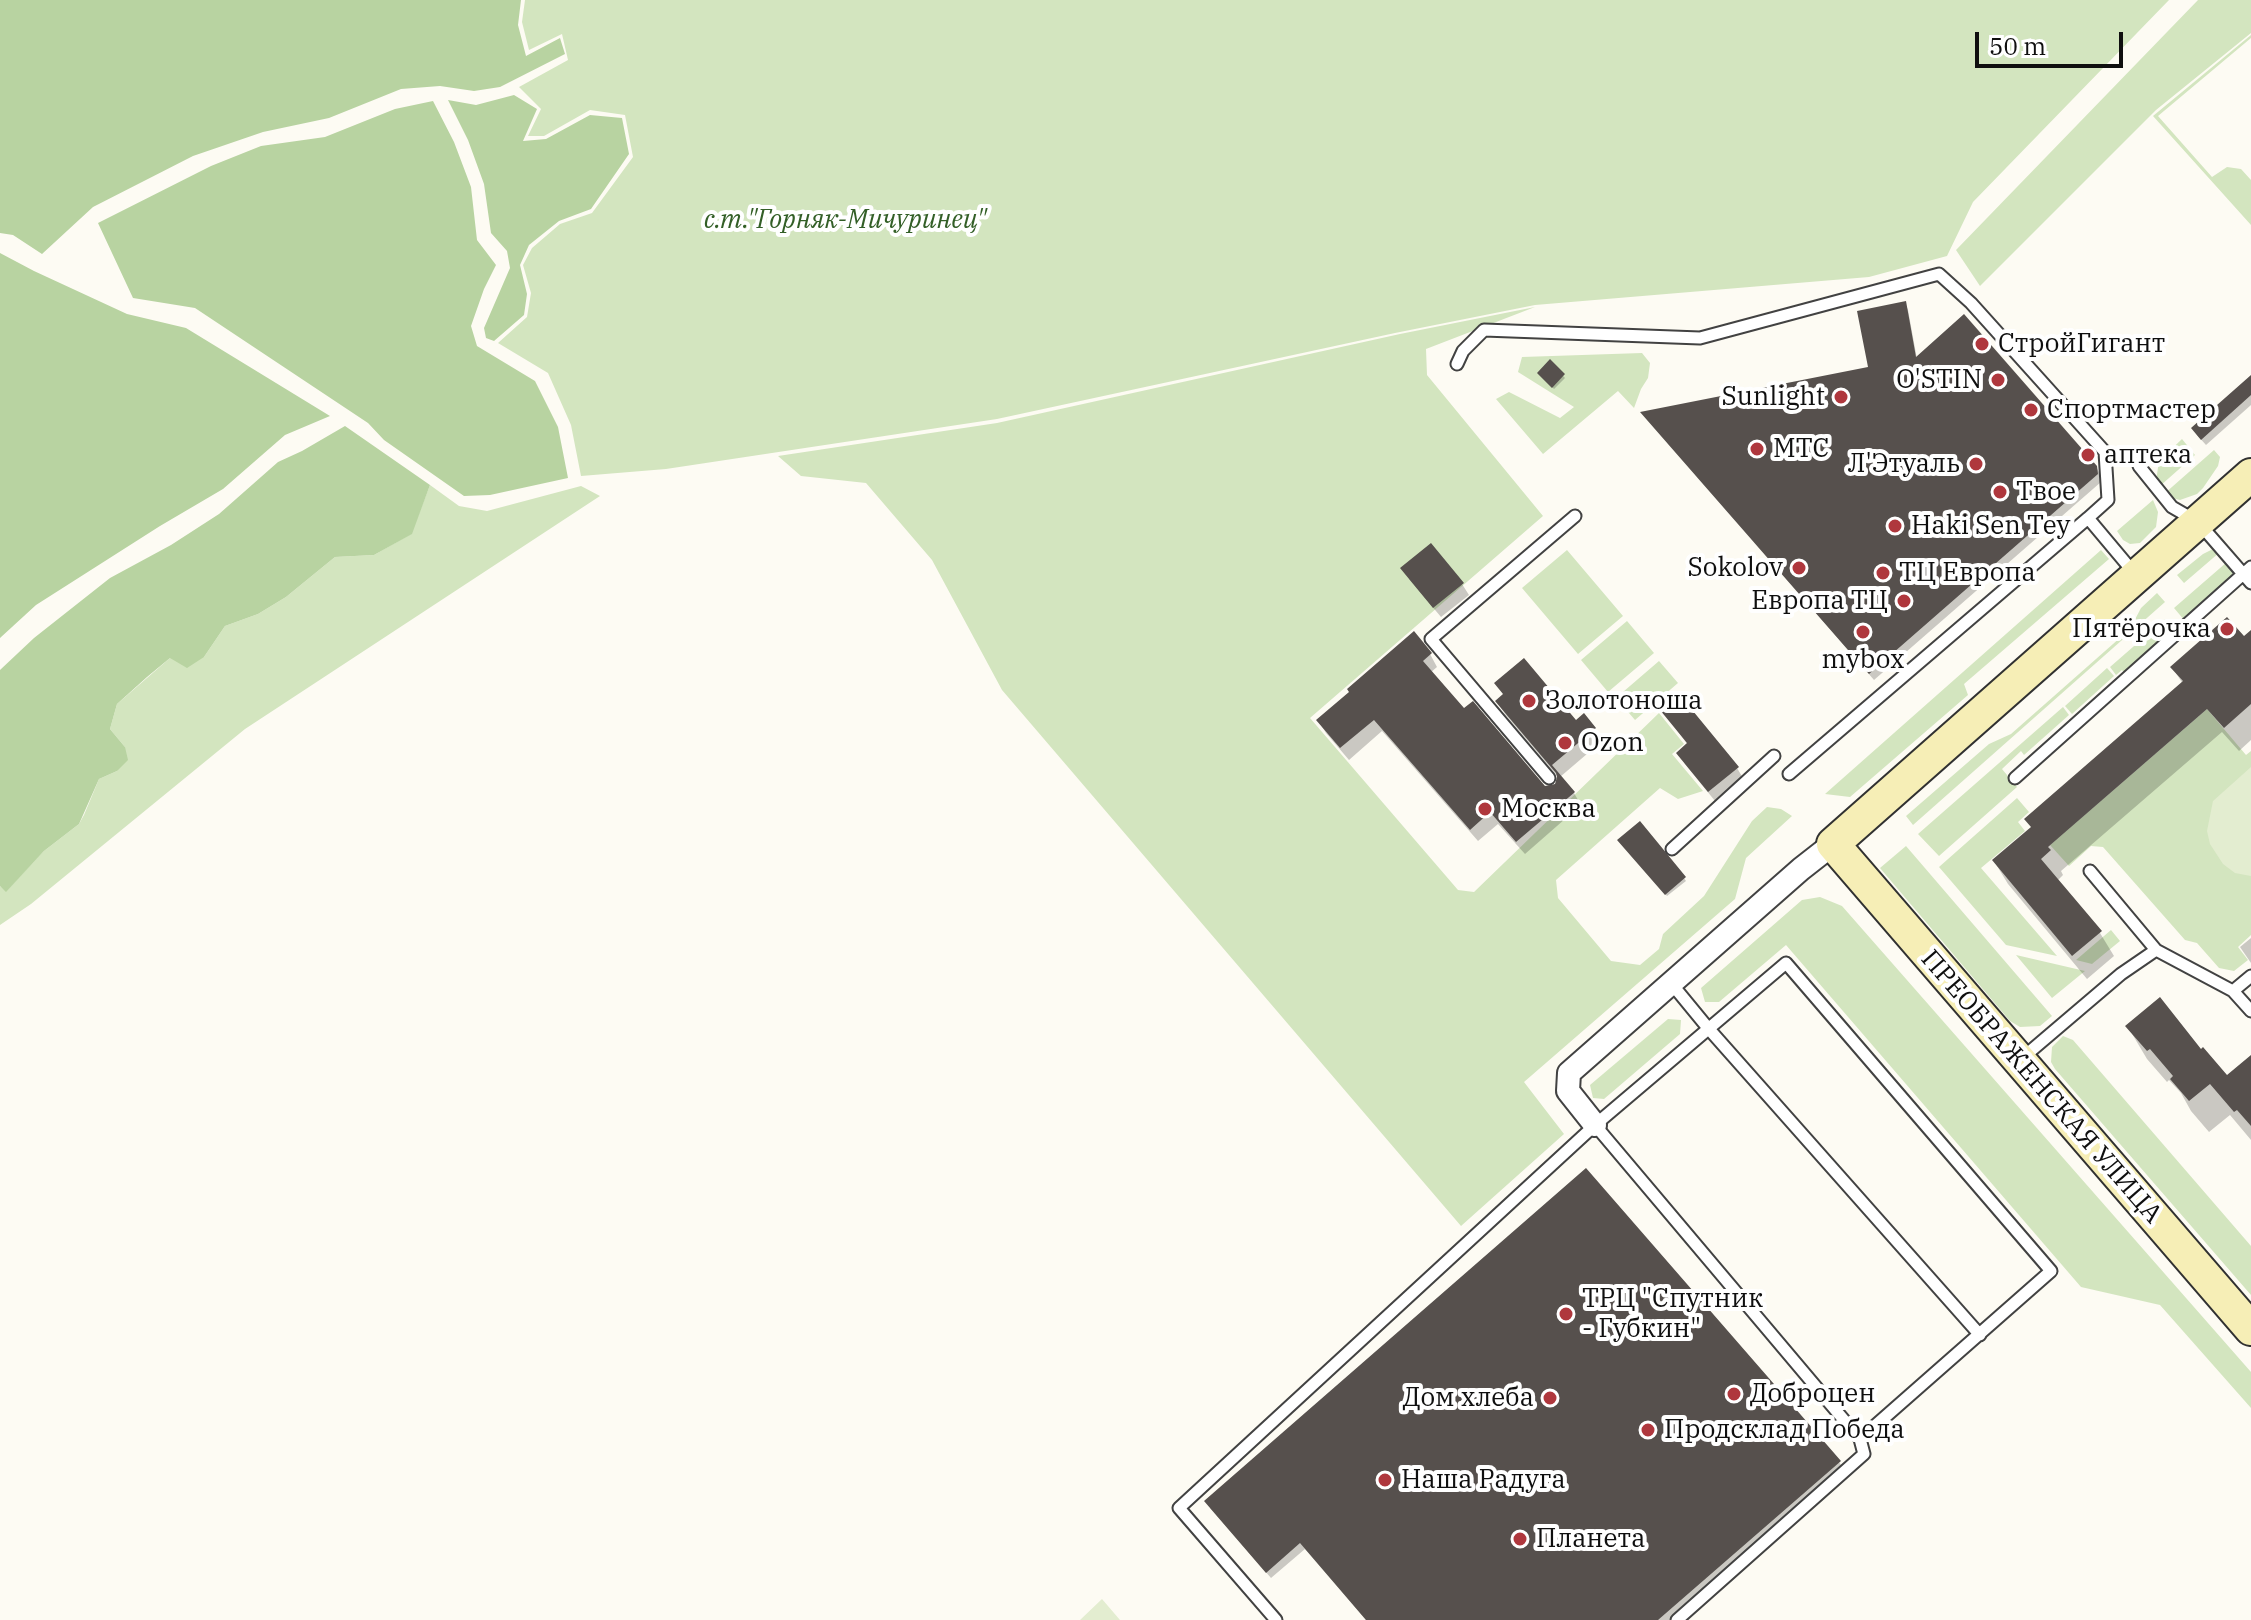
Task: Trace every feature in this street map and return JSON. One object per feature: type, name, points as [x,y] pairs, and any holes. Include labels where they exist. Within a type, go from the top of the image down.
[{"type":"main road","points":[[1833,844],[2251,475]]},
{"type":"main road","name":"ПРЕОБРАЖЕНСКАЯ УЛИЦА","points":[[1833,844],[2251,1329]]},
{"type":"street","points":[[1595,1125],[1568,1091],[1569,1073],[1833,844]]},
{"type":"lane","points":[[1457,364],[1463,351],[1484,330],[1700,338],[1939,274],[1971,303],[2105,452],[2108,500],[1789,774]]},
{"type":"lane","points":[[2015,778],[2248,574],[2198,522],[2172,507],[2139,466]]},
{"type":"lane","points":[[1549,778],[1431,639],[1575,516]]},
{"type":"lane","points":[[2088,518],[2137,576]]},
{"type":"lane","points":[[1672,849],[1774,756]]},
{"type":"lane","points":[[2090,871],[2156,950],[2233,991],[2251,1011]]},
{"type":"lane","points":[[2018,1062],[2121,974],[2156,950]]},
{"type":"lane","points":[[1276,1620],[1179,1508],[1595,1125],[1786,963],[2051,1271],[1860,1439]]},
{"type":"lane","points":[[2233,991],[2251,976]]},
{"type":"lane","points":[[1671,983],[1980,1335]]},
{"type":"lane","points":[[1595,1125],[1860,1439],[1864,1454],[1677,1620]]},
{"type":"green space","points":[[0,0],[521,0],[518,25],[526,56],[560,38],[565,54],[500,87],[474,91],[440,86],[401,89],[329,118],[263,132],[193,156],[93,207],[42,254],[13,235],[0,233]]},
{"type":"green space","name":"с.т.\"Горняк-Мичуринец\"","points":[[525,0],[2169,0],[1973,202],[1947,256],[1869,277],[1535,305],[997,419],[666,469],[581,476],[571,425],[548,373],[498,343],[527,317],[531,293],[523,265],[532,248],[560,224],[592,213],[633,157],[625,115],[590,110],[544,136],[528,136],[541,109],[519,87],[568,60],[562,34],[529,50],[522,22]]},
{"type":"green space","points":[[2198,0],[2251,0],[2251,33],[2156,110],[1980,286],[1956,250]]},
{"type":"green space","points":[[2251,35],[2158,116],[2212,177],[2227,167],[2241,169],[2251,180],[2251,225],[2153,116]]},
{"type":"green space","points":[[514,95],[537,109],[523,141],[546,139],[590,115],[622,118],[629,154],[591,209],[559,221],[529,245],[520,265],[527,294],[524,315],[494,341],[486,338],[484,328],[510,268],[507,251],[491,233],[484,184],[468,140],[448,100],[476,105]]},
{"type":"green space","points":[[433,101],[454,142],[471,187],[477,240],[496,265],[471,326],[477,346],[535,381],[558,427],[568,478],[490,495],[464,496],[384,440],[368,423],[195,308],[133,298],[98,223],[211,166],[261,146],[325,137],[395,109]]},
{"type":"green space","points":[[0,253],[127,314],[186,328],[330,416],[285,435],[223,489],[36,605],[0,638]]},
{"type":"green space","points":[[1535,307],[1426,349],[1427,375],[1543,516],[1310,718],[1458,890],[1474,892],[1659,713],[1684,744],[1672,754],[1703,791],[1678,799],[1660,788],[1556,880],[1558,898],[1611,961],[1640,965],[1659,949],[1663,934],[1704,896],[1752,821],[1767,807],[1781,809],[1792,816],[1746,858],[1735,899],[1524,1082],[1564,1134],[1461,1226],[1002,690],[932,560],[866,483],[801,476],[778,456],[997,423]]},
{"type":"green space","points":[[1642,353],[1650,363],[1648,378],[1634,408],[1618,391],[1543,454],[1496,399],[1509,392],[1560,418],[1574,407],[1518,372],[1522,357]]},
{"type":"green space","points":[[345,426],[430,485],[412,534],[374,555],[335,557],[286,597],[258,614],[225,626],[204,657],[187,668],[170,658],[147,677],[117,704],[110,729],[125,747],[128,760],[117,771],[99,779],[79,824],[44,851],[6,892],[0,886],[0,670],[34,638],[110,578],[171,545],[219,514],[278,462]]},
{"type":"green space","points":[[2182,439],[2195,455],[2160,486],[2156,481],[2159,461]]},
{"type":"green space","points":[[2214,450],[2220,457],[2218,466],[2197,494],[2180,500],[2164,494]]},
{"type":"green space","points":[[430,485],[459,506],[487,511],[581,486],[600,496],[245,729],[31,904],[0,925],[0,886],[6,891],[44,851],[79,824],[99,779],[117,771],[125,747],[110,729],[117,704],[170,658],[204,657],[225,626],[258,614],[286,597],[335,557],[374,555],[411,534]]},
{"type":"green space","points":[[2153,500],[2158,512],[2156,527],[2140,543],[2130,544],[2123,540],[2117,531]]},
{"type":"green space","points":[[2215,548],[2220,552],[2184,583],[2177,575]]},
{"type":"green space","points":[[1567,550],[1623,616],[1578,654],[1522,588]]},
{"type":"green space","points":[[2101,550],[2109,559],[1964,684],[1968,695],[1850,797],[1825,794]]},
{"type":"green space","points":[[2227,562],[2233,573],[2230,581],[2185,621],[2174,608]]},
{"type":"green space","points":[[2157,593],[2165,602],[1913,825],[1906,816],[1989,744],[2011,734],[2130,629],[2141,608]]},
{"type":"green space","points":[[2165,619],[2175,630],[2125,674],[2122,670],[2116,675],[2110,667]]},
{"type":"green space","points":[[1627,621],[1654,653],[1608,692],[1581,660]]},
{"type":"green space","points":[[1659,661],[1678,683],[1635,720],[1616,698]]},
{"type":"green space","points":[[2107,668],[2114,676],[2072,714],[2065,706]]},
{"type":"green space","points":[[2063,707],[2069,715],[2024,755],[2021,751],[2002,769],[2017,787],[1939,856],[1918,834]]},
{"type":"green space","points":[[2207,709],[2246,755],[2251,751],[2251,935],[2238,947],[2248,960],[2234,971],[2219,968],[2197,943],[2185,940],[2103,847],[2091,846],[2069,866],[2050,845]]},
{"type":"green space","points":[[2251,767],[2251,876],[2235,873],[2223,864],[2210,844],[2207,831],[2213,801]]},
{"type":"green space","points":[[2017,798],[2029,812],[2018,822],[2025,831],[1981,868],[2057,956],[2006,945],[1939,867]]},
{"type":"green space","points":[[1906,846],[2052,1016],[2040,1026],[2020,1027],[2010,1021],[1880,868]]},
{"type":"green space","points":[[1820,897],[1842,906],[2251,1372],[2251,1408],[2160,1305],[2081,1287],[1786,945],[1719,1002],[1705,1002],[1701,988],[1802,900]]},
{"type":"green space","points":[[2111,930],[2120,941],[2092,964],[2076,960]]},
{"type":"green space","points":[[2016,955],[2085,971],[2052,998]]},
{"type":"green space","points":[[1668,1019],[1681,1020],[1680,1034],[1604,1099],[1593,1098],[1590,1085]]},
{"type":"green space","points":[[2063,1036],[2073,1040],[2251,1246],[2251,1295],[2055,1069],[2051,1062],[2052,1047]]},
{"type":"green space","points":[[1102,1599],[1120,1620],[1080,1620]]},
{"type":"building","name":"ТЦ Европа","points":[[1906,301],[1916,357],[1964,314],[2097,466],[2098,474],[1869,674],[1640,412],[1868,367],[1857,311]]},
{"type":"building","points":[[1550,359],[1565,374],[1552,388],[1537,373]]},
{"type":"building","points":[[2251,375],[2251,395],[2201,440],[2191,428]]},
{"type":"building","points":[[1431,543],[1464,583],[1433,608],[1400,568]]},
{"type":"building","points":[[2227,617],[2244,636],[2251,630],[2251,704],[2224,728],[2207,709],[2048,847],[2051,850],[2041,859],[2102,931],[2072,956],[1992,860],[2031,827],[2024,819],[2183,681],[2170,667]]},
{"type":"building","points":[[1414,631],[1432,653],[1423,661],[1464,708],[1473,701],[1545,786],[1555,784],[1556,773],[1495,701],[1503,694],[1494,683],[1524,658],[1576,720],[1584,713],[1596,728],[1552,765],[1575,792],[1516,842],[1490,812],[1470,830],[1374,720],[1340,748],[1316,720]]},
{"type":"building","points":[[1679,694],[1739,767],[1708,792],[1676,753],[1687,743],[1660,710]]},
{"type":"building","points":[[1640,821],[1686,877],[1665,895],[1617,840]]},
{"type":"building","points":[[2160,997],[2201,1049],[2203,1047],[2227,1075],[2251,1055],[2251,1126],[2210,1084],[2189,1101],[2150,1049],[2147,1051],[2125,1026]]},
{"type":"building","name":"ТРЦ \"Спутник - Губкин\"","points":[[1586,1168],[1841,1461],[1658,1620],[1366,1620],[1300,1543],[1266,1573],[1204,1501]]},
{"type":"place","name":"СтройГигант","points":[[1982,344]]},
{"type":"place","name":"O'STIN","points":[[1998,380]]},
{"type":"place","name":"Sunlight","points":[[1841,397]]},
{"type":"place","name":"Спортмастер","points":[[2031,410]]},
{"type":"place","name":"МТС","points":[[1757,449]]},
{"type":"place","name":"аптека","points":[[2088,455]]},
{"type":"place","name":"Л'Этуаль","points":[[1976,464]]},
{"type":"place","name":"Твое","points":[[2000,492]]},
{"type":"place","name":"Haki Sen Tey","points":[[1895,526]]},
{"type":"place","name":"Sokolov","points":[[1799,568]]},
{"type":"place","name":"ТЦ Европа","points":[[1883,573]]},
{"type":"place","name":"Европа ТЦ","points":[[1904,601]]},
{"type":"place","name":"Пятёрочка","points":[[2227,629]]},
{"type":"place","name":"mybox","points":[[1863,632]]},
{"type":"place","name":"Золотоноша","points":[[1529,701]]},
{"type":"place","name":"Ozon","points":[[1565,743]]},
{"type":"place","name":"Москва","points":[[1485,809]]},
{"type":"place","name":"ТРЦ \"Спутник - Губкин\"","points":[[1566,1314]]},
{"type":"place","name":"Доброцен","points":[[1734,1394]]},
{"type":"place","name":"Дом хлеба","points":[[1550,1398]]},
{"type":"place","name":"Продсклад Победа","points":[[1648,1430]]},
{"type":"place","name":"Наша Радуга","points":[[1385,1480]]},
{"type":"place","name":"Планета","points":[[1520,1539]]}]
